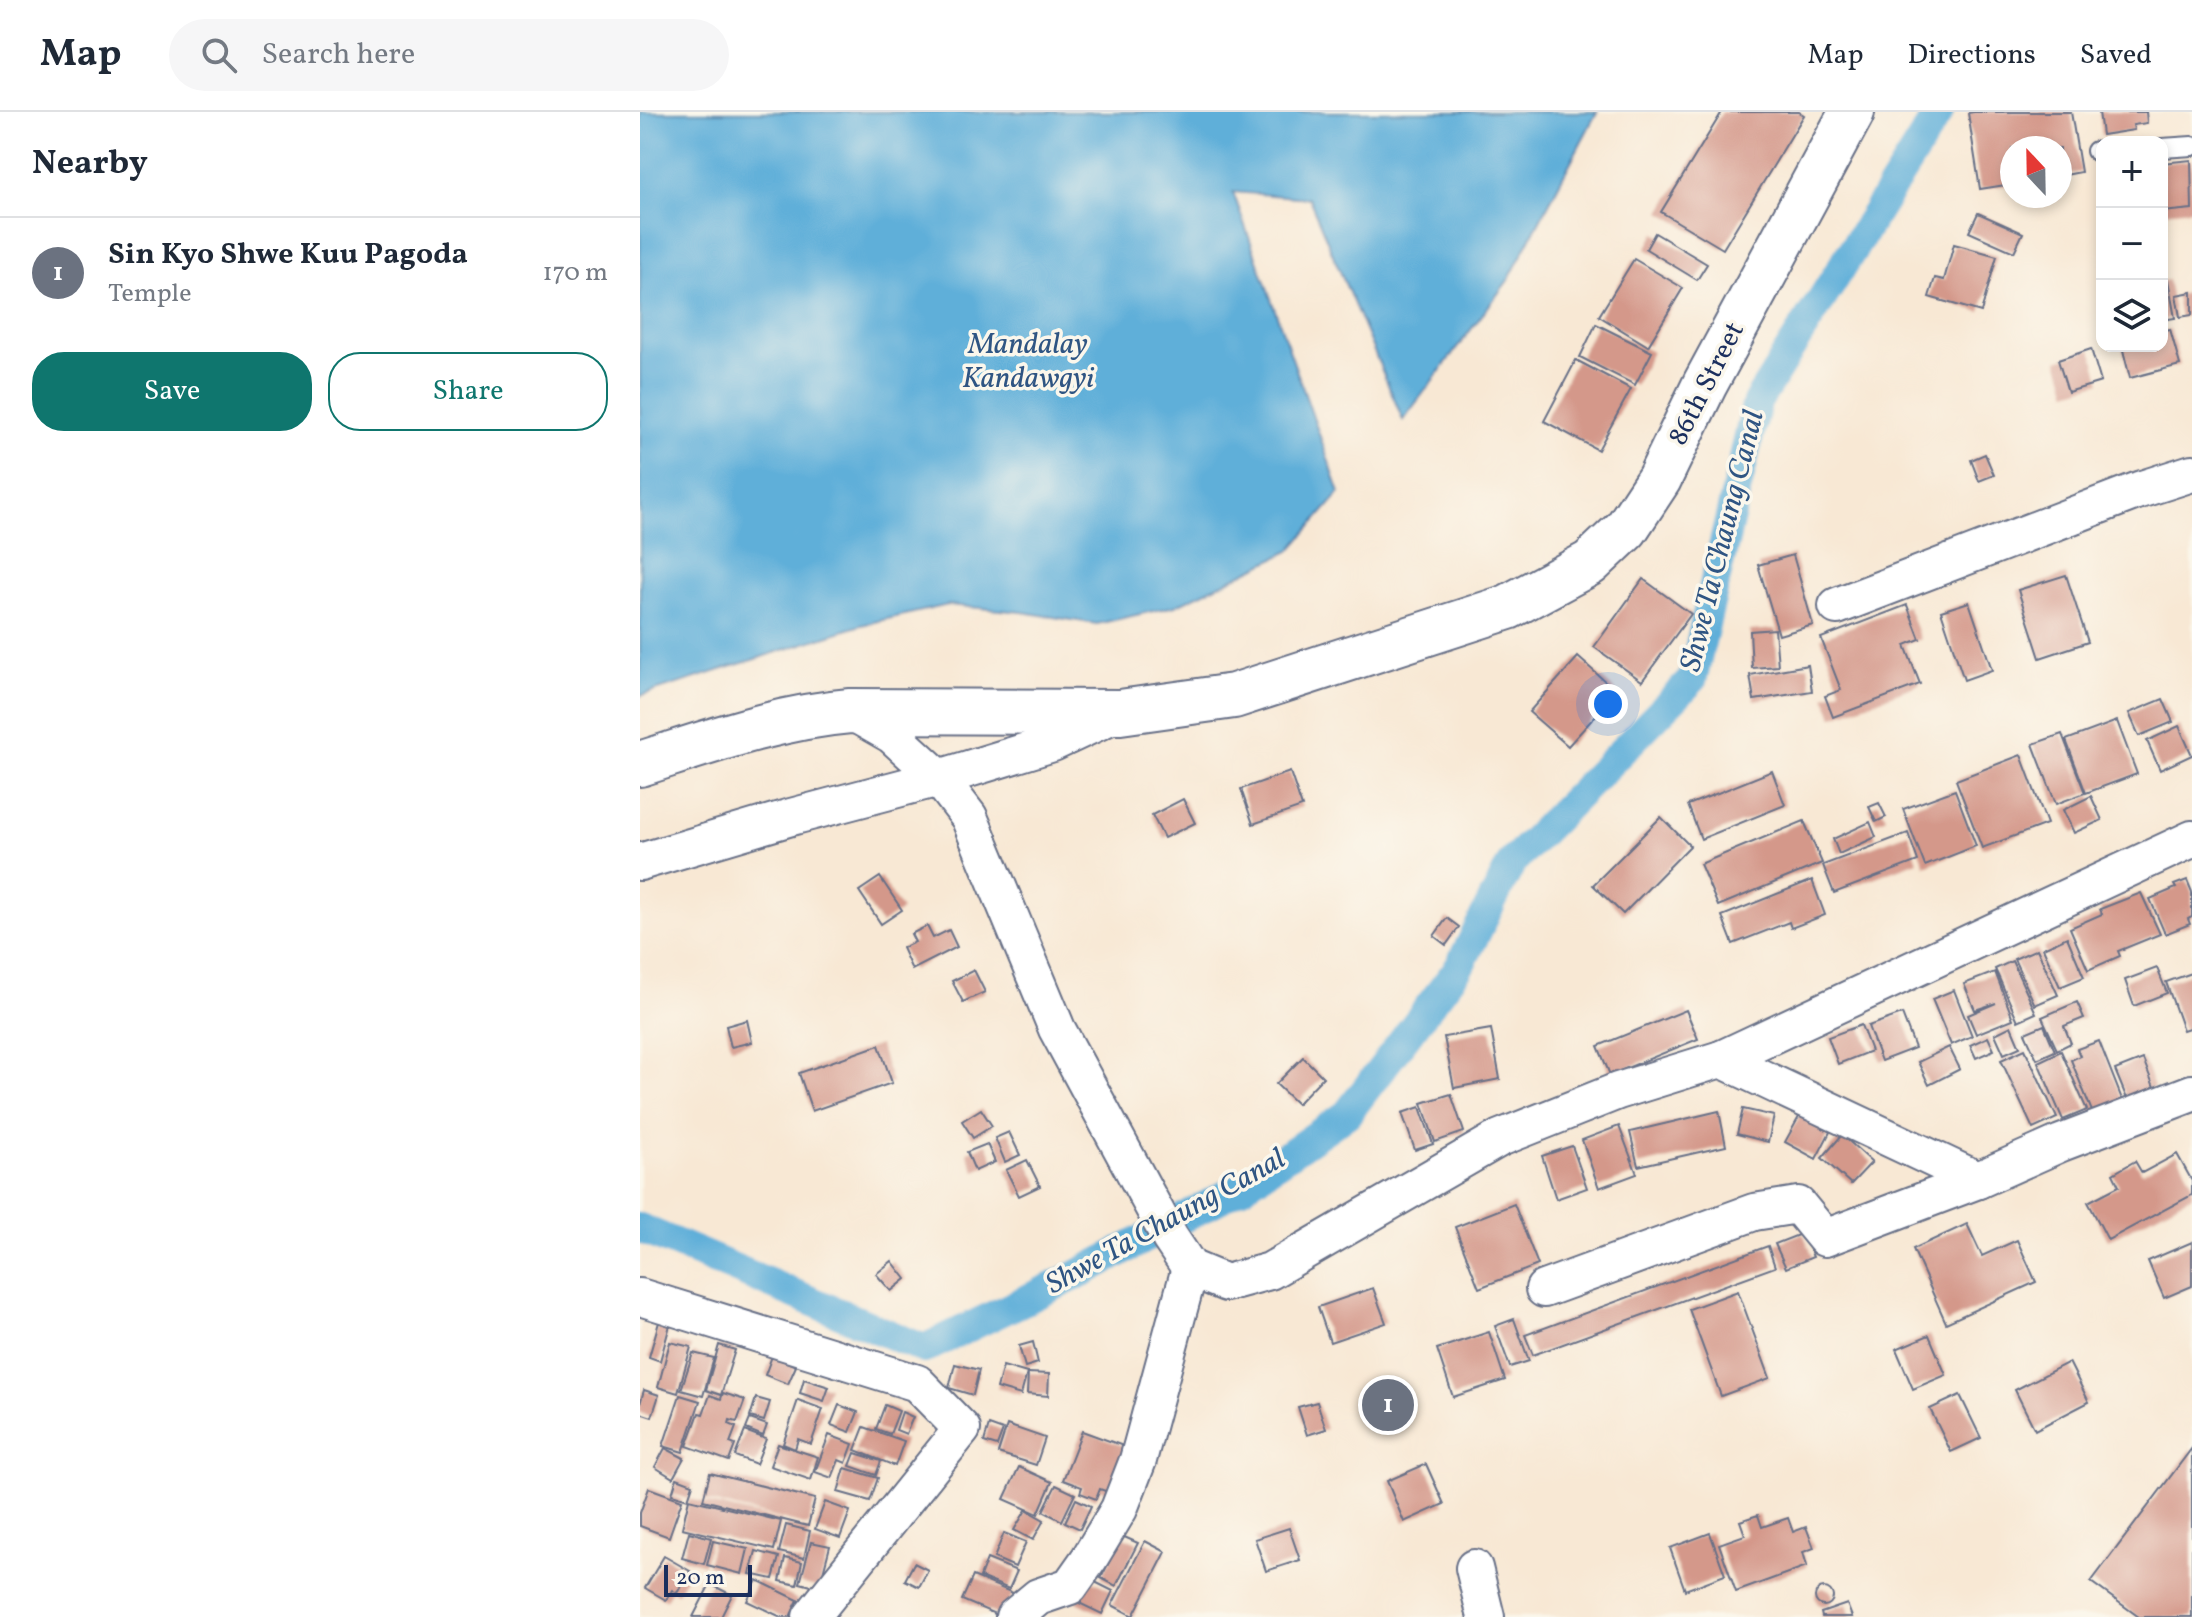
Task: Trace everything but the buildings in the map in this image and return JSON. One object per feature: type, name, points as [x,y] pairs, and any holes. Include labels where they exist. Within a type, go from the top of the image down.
[{"type":"main road","name":"86th Street","points":[[640,764],[719,738],[813,714],[850,711],[1120,712],[1234,696],[1508,607],[1590,563],[1626,529],[1659,479],[1712,372],[1852,112]]},
{"type":"street","points":[[1837,606],[2139,490],[2192,473]]},
{"type":"street","points":[[850,711],[892,735],[939,778],[969,817],[1057,1029],[1170,1238],[1190,1268],[1226,1283],[1270,1271],[1500,1138],[1618,1091],[1721,1059],[2192,839]]},
{"type":"street","points":[[640,862],[1053,743],[1120,712]]},
{"type":"street","points":[[1721,1059],[1978,1180]]},
{"type":"street","points":[[1544,1289],[1754,1212],[1798,1205],[1825,1238],[2192,1093]]},
{"type":"street","points":[[1014,1617],[1038,1597],[1070,1586],[1119,1509],[1138,1460],[1190,1268]]},
{"type":"street","points":[[640,1297],[917,1383],[962,1429],[811,1617]]},
{"type":"street","points":[[1474,1568],[1486,1617]]},
{"type":"lane","points":[[2168,148],[2192,146]]},
{"type":"water","name":"Mandalay Kandawgyi","points":[[640,112],[1597,112],[1509,279],[1403,420],[1309,198],[1233,192],[1340,493],[1290,551],[1175,606],[1097,624],[1022,612],[948,605],[861,625],[640,696]]},
{"type":"waterway","name":"Shwe Ta Chaung Canal","points":[[640,1228],[924,1349],[1075,1276],[1243,1186],[1347,1114],[1459,967],[1512,862],[1692,680],[1757,402],[1939,112]]},
{"type":"place","name":"Sin Kyo Shwe Kuu Pagoda","points":[[1388,1405]]}]
